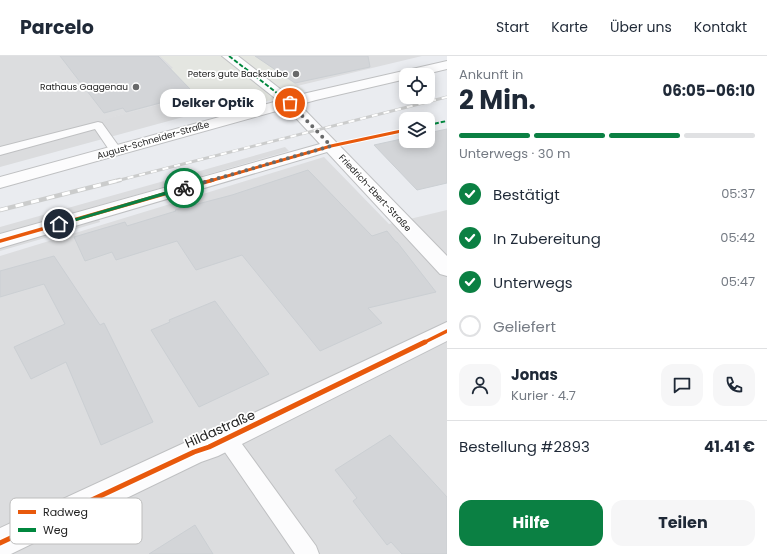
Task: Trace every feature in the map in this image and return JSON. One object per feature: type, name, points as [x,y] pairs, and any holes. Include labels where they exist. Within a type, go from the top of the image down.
[{"type":"street","name":"Friedrich-Ebert-Straße","points":[[229,56],[290,103],[447,269]]},
{"type":"street","name":"August-Schneider-Straße","points":[[0,182],[111,144],[447,65]]},
{"type":"street","points":[[0,241],[331,146]]},
{"type":"street","name":"Hildastraße","points":[[96,498],[194,452],[210,447],[227,439],[447,331]]},
{"type":"street","name":"Hildastraße","points":[[0,543],[10,538]]},
{"type":"lane","points":[[0,151],[98,125],[111,144]]},
{"type":"lane","points":[[227,439],[308,554]]},
{"type":"shaded area","points":[[0,56],[422,56],[297,86],[200,93],[0,149]]},
{"type":"shaded area","points":[[160,56],[255,56],[305,91],[215,115],[194,94],[180,98],[175,94],[191,90],[171,69],[173,68]]},
{"type":"shaded area","points":[[193,95],[209,110],[0,167],[0,148]]},
{"type":"shaded area","points":[[285,147],[289,151],[0,234],[0,227]]},
{"type":"shaded area","points":[[324,157],[389,224],[447,210],[447,554],[0,554],[0,256]]},
{"type":"shaded area","points":[[98,216],[100,222],[0,251],[0,245]]},
{"type":"building","name":"Rathaus Gaggenau","points":[[60,56],[158,56],[191,90],[175,94],[179,98],[126,112],[123,108],[104,113]]},
{"type":"building","points":[[255,56],[368,56],[370,67],[295,83]]},
{"type":"building","points":[[447,129],[447,183],[417,190],[374,145],[399,140],[399,148],[435,148],[435,132]]},
{"type":"building","points":[[308,170],[372,236],[387,231],[436,292],[368,308],[382,323],[320,351],[242,255],[196,270],[177,241],[116,260],[112,252],[85,261],[74,237],[125,222],[127,226],[176,211],[175,210],[232,195]]},
{"type":"building","points":[[54,256],[100,325],[104,323],[153,422],[101,445],[66,362],[31,379],[14,347],[65,324],[44,284],[0,297],[0,271]]},
{"type":"building","points":[[215,301],[269,374],[199,407],[151,330],[170,322],[169,320]]},
{"type":"building","points":[[390,435],[447,497],[447,554],[402,554],[391,542],[387,545],[353,501],[357,498],[335,470]]},
{"type":"building","points":[[195,525],[213,554],[149,554]]},
{"type":"railway","points":[[116,181],[447,97]]},
{"type":"railway","points":[[116,181],[120,180]]},
{"type":"railway","points":[[0,210],[116,181]]},
{"type":"marked path","points":[[229,56],[290,103]]},
{"type":"marked path","points":[[435,124],[447,121]]},
{"type":"cycle path","points":[[0,241],[331,146],[399,131]]},
{"type":"cycle path","points":[[96,498],[194,452],[209,447],[447,331]]},
{"type":"cycle path","points":[[0,543],[10,538]]},
{"type":"way so far","points":[[184,188],[331,146],[290,103]]},
{"type":"place","name":"Peters gute Backstube","points":[[296,74]]},
{"type":"place","name":"Rathaus Gaggenau","points":[[136,87]]},
{"type":"place","name":"Delker Optik","points":[[290,103]]},
{"type":"route","points":[[59,224],[184,188]]}]
